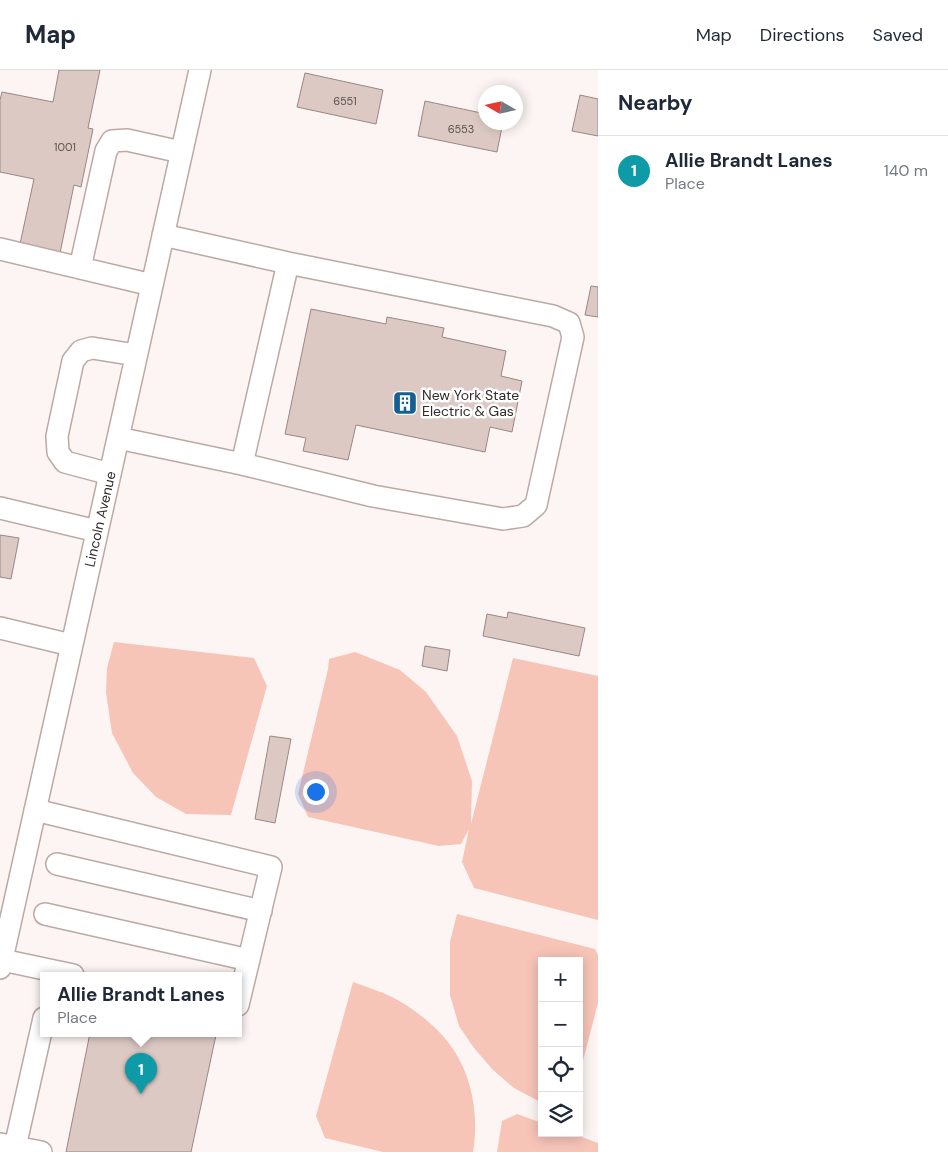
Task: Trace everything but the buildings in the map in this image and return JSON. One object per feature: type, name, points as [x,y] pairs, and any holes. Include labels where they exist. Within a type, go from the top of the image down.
[{"type":"street","name":"Lincoln Avenue","points":[[1,964],[9,886],[34,810],[200,70]]},
{"type":"street","points":[[80,268],[106,151],[112,141],[127,140],[181,152]]},
{"type":"street","points":[[118,438],[242,464],[373,496],[503,520],[522,516],[536,505],[573,337],[569,323],[553,316],[288,263],[163,235]]},
{"type":"street","points":[[0,249],[152,285]]},
{"type":"street","points":[[242,464],[288,263]]},
{"type":"street","points":[[110,474],[65,462],[58,452],[57,436],[73,361],[81,351],[92,348],[136,355]]},
{"type":"street","points":[[0,508],[97,530]]},
{"type":"street","points":[[0,628],[71,645]]},
{"type":"street","points":[[34,810],[271,867],[242,989]]},
{"type":"street","points":[[57,864],[261,911]]},
{"type":"street","points":[[45,914],[249,960]]},
{"type":"street","points":[[1,964],[48,972]]},
{"type":"street","points":[[40,1032],[7,1146],[41,1152]]},
{"type":"shaded area","points":[[114,642],[254,658],[267,686],[231,815],[186,814],[156,797],[133,773],[112,733],[106,693],[107,668]]},
{"type":"shaded area","points":[[355,652],[400,670],[426,692],[457,736],[472,781],[471,824],[513,658],[598,676],[598,920],[474,888],[462,862],[469,829],[461,844],[439,846],[308,817],[298,794],[329,659]]},
{"type":"shaded area","points":[[457,914],[595,949],[598,955],[598,1003],[583,1061],[583,957],[538,957],[538,1101],[514,1088],[493,1070],[474,1048],[459,1026],[450,995],[450,942]]},
{"type":"shaded area","points":[[353,982],[387,995],[409,1007],[448,1041],[460,1060],[473,1099],[475,1139],[473,1152],[383,1152],[325,1138],[316,1116]]},
{"type":"shaded area","points":[[517,1114],[538,1122],[538,1137],[582,1137],[598,1143],[598,1152],[497,1152],[502,1121]]},
{"type":"place","name":"New York State Electric & Gas","points":[[405,403]]},
{"type":"place","name":"Allie Brandt Lanes","points":[[141,1094]]}]
